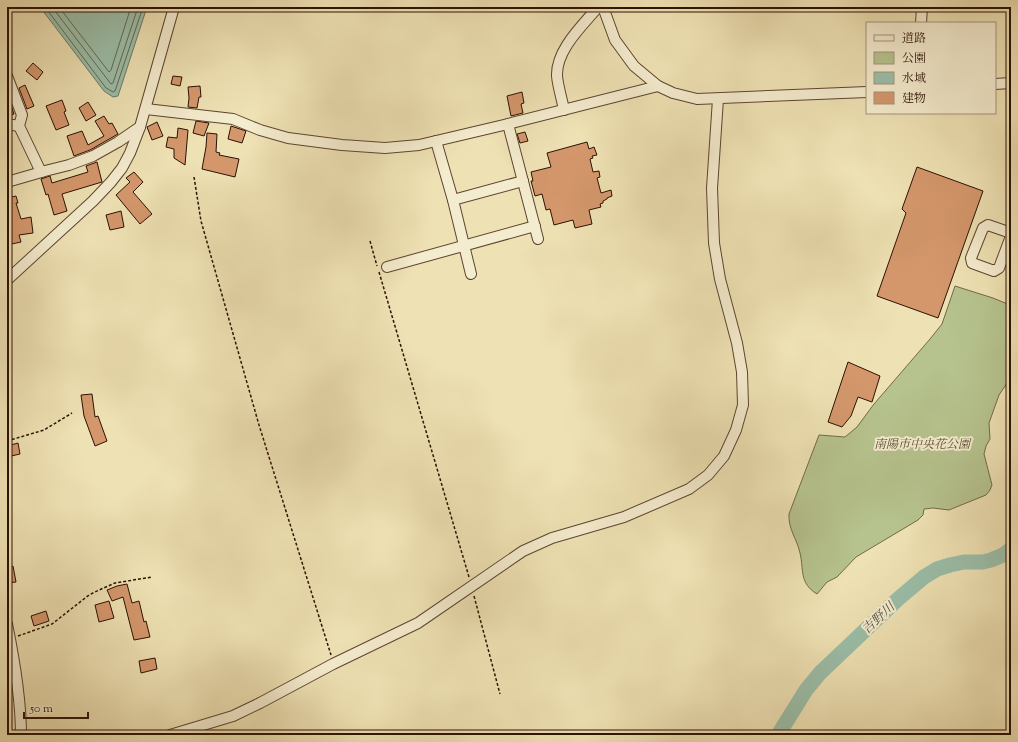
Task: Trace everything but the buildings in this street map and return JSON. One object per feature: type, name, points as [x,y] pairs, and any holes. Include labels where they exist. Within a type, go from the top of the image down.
[{"type":"street","points":[[7,280],[93,201],[122,168],[130,153],[146,110],[174,7]]},
{"type":"street","points":[[564,110],[557,76],[563,50],[598,7]]},
{"type":"street","points":[[603,7],[615,40],[634,66],[658,86],[673,93],[697,99],[866,92]]},
{"type":"street","points":[[921,22],[922,7]]},
{"type":"street","points":[[7,76],[22,115],[19,126],[41,172]]},
{"type":"street","points":[[996,84],[1011,83]]},
{"type":"street","points":[[146,110],[233,119],[260,130],[288,138],[342,146],[385,148],[419,145],[658,86]]},
{"type":"street","points":[[170,735],[233,716],[418,623],[523,551],[552,538],[624,517],[689,489],[708,475],[724,456],[736,430],[744,405],[742,372],[737,343],[720,279],[714,242],[712,188],[718,98]]},
{"type":"street","points":[[7,124],[19,126]]},
{"type":"street","points":[[508,124],[538,239]]},
{"type":"street","points":[[7,182],[69,165],[93,156],[118,142],[140,127]]},
{"type":"street","points":[[436,141],[453,200],[471,274]]},
{"type":"street","points":[[453,200],[523,181]]},
{"type":"street","points":[[387,267],[535,226]]},
{"type":"street","points":[[1011,233],[988,226],[983,228],[971,258],[972,262],[994,271],[999,268],[1011,236]]},
{"type":"street","points":[[7,624],[21,719],[21,735]]},
{"type":"path","points":[[194,177],[201,221],[259,425],[334,664]]},
{"type":"path","points":[[370,241],[471,586],[500,694]]},
{"type":"path","points":[[7,441],[44,430],[72,413]]},
{"type":"path","points":[[10,638],[52,624],[89,595],[99,590],[115,584],[152,577]]},
{"type":"green space","name":"南陽市中央花公園","points":[[955,286],[1010,305],[1011,304],[1011,377],[999,395],[989,423],[990,439],[984,454],[992,485],[990,490],[986,495],[949,510],[933,508],[924,509],[923,515],[918,520],[856,557],[837,577],[827,582],[817,594],[807,585],[803,576],[799,548],[791,529],[789,514],[819,435],[845,437],[857,427],[874,404],[942,324]]},
{"type":"water","points":[[40,7],[147,7],[118,96],[113,97],[104,91]]},
{"type":"waterway","name":"吉野川","points":[[778,735],[806,690],[820,673],[898,599],[924,577],[937,569],[950,565],[964,562],[983,562],[991,560],[1003,555],[1011,549]]}]
